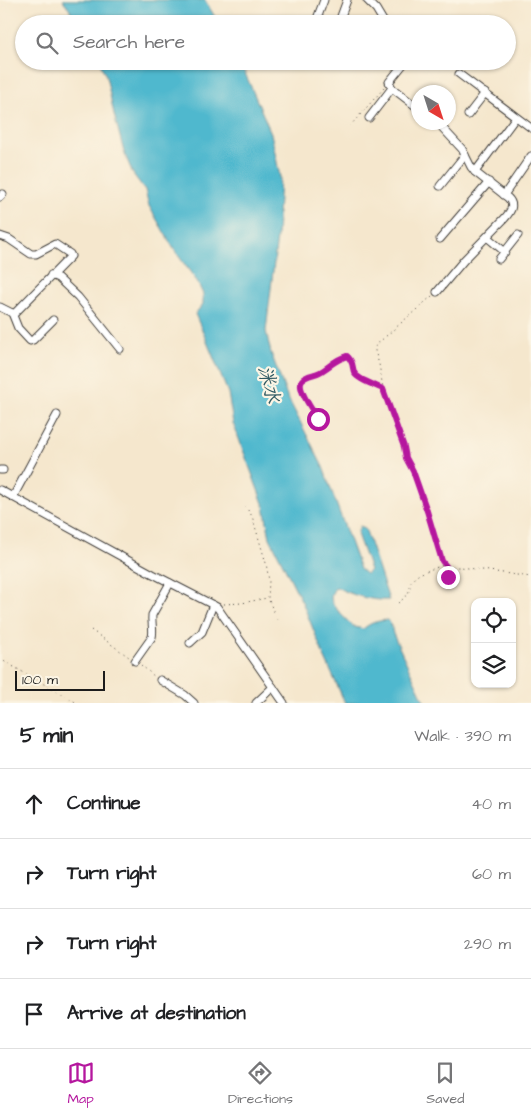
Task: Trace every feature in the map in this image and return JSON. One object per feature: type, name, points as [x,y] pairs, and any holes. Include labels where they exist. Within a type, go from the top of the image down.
[{"type":"street","points":[[319,15],[324,0]]},
{"type":"street","points":[[341,15],[346,0]]},
{"type":"street","points":[[367,0],[379,15]]},
{"type":"street","points":[[369,118],[400,70]]},
{"type":"street","points":[[459,74],[531,128]]},
{"type":"street","points":[[391,85],[411,102]]},
{"type":"street","points":[[468,115],[485,93]]},
{"type":"street","points":[[475,172],[516,117]]},
{"type":"street","points":[[437,292],[505,218],[511,211],[512,205],[504,195],[475,172],[457,143],[444,130]]},
{"type":"street","points":[[440,186],[465,155]]},
{"type":"street","points":[[504,195],[531,156]]},
{"type":"street","points":[[440,238],[489,182]]},
{"type":"street","points":[[499,259],[518,235]]},
{"type":"street","points":[[0,236],[9,239],[30,254],[36,254],[55,244],[71,256],[15,313],[12,313]]},
{"type":"street","points":[[486,237],[505,252]]},
{"type":"street","points":[[52,276],[58,278],[78,298],[120,349]]},
{"type":"street","points":[[0,307],[12,313],[18,328],[30,340],[33,340],[53,320]]},
{"type":"street","points":[[13,497],[57,415]]},
{"type":"street","points":[[0,490],[220,610],[284,703]]},
{"type":"street","points":[[135,661],[152,636],[152,615],[170,582]]},
{"type":"street","points":[[190,643],[202,632],[213,605]]},
{"type":"street","points":[[160,680],[194,703]]},
{"type":"street","points":[[256,703],[273,687]]},
{"type":"path","points":[[350,126],[377,94],[391,85]]},
{"type":"path","points":[[437,292],[375,347],[383,389],[404,447],[406,458],[413,471],[427,511],[442,561],[445,565],[448,577],[442,580]]},
{"type":"path","points":[[320,425],[302,393],[300,384],[302,379],[319,373],[347,356],[353,363],[355,374],[358,377],[383,389]]},
{"type":"path","points":[[245,506],[252,516],[266,562],[269,582],[268,598],[277,620]]},
{"type":"path","points":[[398,603],[407,595],[414,578],[445,565],[448,567],[461,567],[531,577]]},
{"type":"path","points":[[213,605],[242,603],[268,598]]},
{"type":"path","points":[[91,630],[160,680]]},
{"type":"path","points":[[0,659],[77,703]]},
{"type":"water","points":[[63,0],[205,0],[214,15],[73,15]]},
{"type":"water","name":"洣水","points":[[103,70],[244,70],[271,133],[280,177],[277,237],[266,331],[271,353],[287,396],[323,467],[360,569],[366,574],[370,570],[357,534],[360,526],[365,528],[389,600],[361,597],[336,587],[333,590],[331,600],[342,616],[355,627],[363,629],[375,622],[387,620],[391,624],[393,634],[425,703],[345,703],[303,604],[270,538],[264,506],[233,423],[228,393],[195,314],[203,304],[203,294],[196,280],[175,251],[149,206],[145,190],[133,174],[124,152]]},
{"type":"route","points":[[318,419],[302,393],[300,384],[302,379],[319,373],[347,356],[353,363],[355,374],[358,377],[383,389],[404,447],[406,458],[413,471],[427,511],[448,577]]}]
